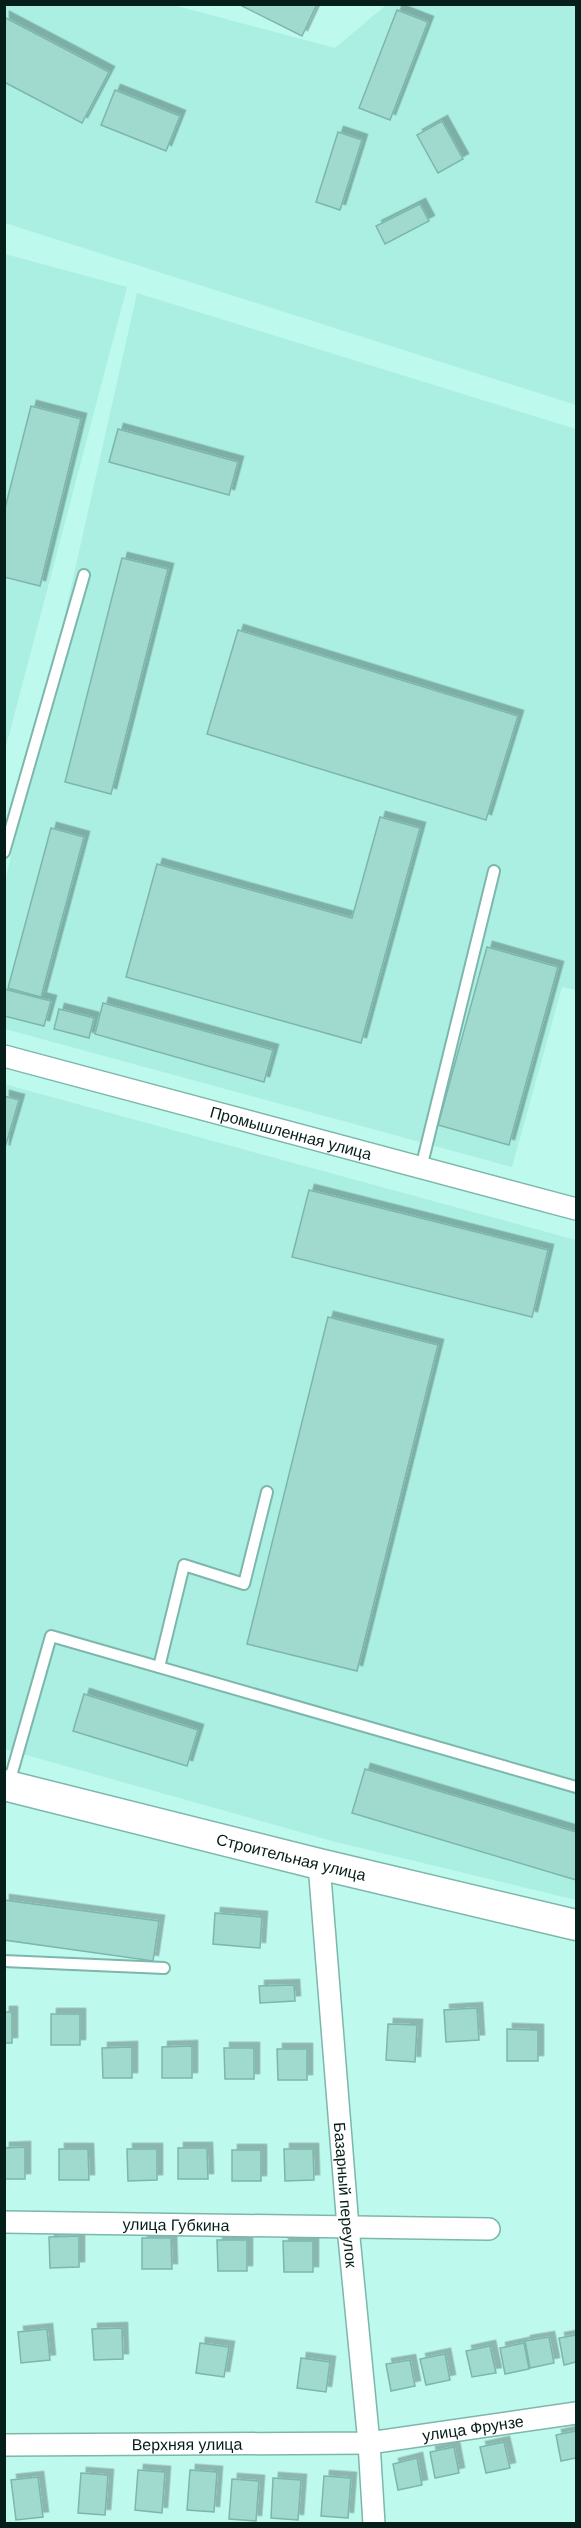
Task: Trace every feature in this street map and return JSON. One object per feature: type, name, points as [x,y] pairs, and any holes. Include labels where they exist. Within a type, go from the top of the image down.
[{"type":"main road","name":"Строительная улица","points":[[6,1786],[576,1925]]},
{"type":"street","name":"Промышленная улица","points":[[4,1056],[576,1209]]},
{"type":"street","name":"Базарный переулок","points":[[319,1864],[374,2523]]},
{"type":"street","name":"улица Губкина","points":[[4,2222],[489,2229]]},
{"type":"street","name":"улица Фрунзе","points":[[369,2443],[576,2413]]},
{"type":"street","name":"Верхняя улица","points":[[4,2445],[369,2443]]},
{"type":"lane","points":[[4,852],[84,575]]},
{"type":"lane","points":[[421,1168],[494,871]]},
{"type":"lane","points":[[159,1667],[184,1565],[244,1584],[267,1492]]},
{"type":"lane","points":[[6,1786],[51,1636],[576,1787]]},
{"type":"lane","points":[[4,1961],[164,1968]]},
{"type":"shaded area","points":[[4,5],[173,5],[335,48],[386,5],[576,5],[576,405],[5,223]]},
{"type":"shaded area","points":[[5,254],[127,287],[5,750]]},
{"type":"shaded area","points":[[137,293],[576,429],[576,990],[562,987],[512,1167],[5,1029],[5,882]]},
{"type":"shaded area","points":[[4,1084],[576,1240],[576,1900],[332,1841],[5,1749]]},
{"type":"building","points":[[243,4],[317,4],[302,36],[242,6]]},
{"type":"building","points":[[397,10],[428,22],[390,120],[359,108]]},
{"type":"building","points":[[4,17],[109,72],[82,123],[4,82]]},
{"type":"building","points":[[115,90],[180,116],[166,151],[101,125]]},
{"type":"building","points":[[442,121],[463,159],[438,173],[417,135]]},
{"type":"building","points":[[338,132],[362,140],[340,210],[316,202]]},
{"type":"building","points":[[420,204],[429,221],[385,244],[376,226]]},
{"type":"building","points":[[31,406],[81,419],[40,586],[4,577],[4,512]]},
{"type":"building","points":[[118,429],[238,462],[229,495],[109,462]]},
{"type":"building","points":[[122,558],[168,569],[111,794],[65,782]]},
{"type":"building","points":[[238,630],[518,716],[486,820],[207,734]]},
{"type":"building","points":[[380,817],[420,828],[361,1043],[126,977],[157,864],[352,918]]},
{"type":"building","points":[[51,828],[84,837],[41,997],[8,988]]},
{"type":"building","points":[[487,947],[558,967],[509,1145],[438,1125]]},
{"type":"building","points":[[4,989],[51,1001],[44,1026],[4,1016]]},
{"type":"building","points":[[103,1003],[273,1050],[264,1082],[95,1034]]},
{"type":"building","points":[[59,1009],[94,1018],[89,1038],[54,1029]]},
{"type":"building","points":[[4,1096],[19,1100],[4,1151]]},
{"type":"building","points":[[309,1190],[548,1250],[532,1317],[292,1257]]},
{"type":"building","points":[[328,1317],[438,1345],[357,1671],[247,1644]]},
{"type":"building","points":[[84,1694],[198,1730],[187,1766],[73,1731]]},
{"type":"building","points":[[365,1769],[576,1832],[576,1880],[352,1813]]},
{"type":"building","points":[[4,1900],[159,1921],[153,1961],[4,1940]]},
{"type":"building","points":[[215,1913],[262,1917],[260,1948],[213,1944]]},
{"type":"building","points":[[294,1985],[295,2001],[260,2003],[259,1986]]},
{"type":"building","points":[[477,2008],[479,2040],[446,2042],[444,2010]]},
{"type":"building","points":[[4,2012],[12,2012],[12,2043],[4,2043]]},
{"type":"building","points":[[51,2014],[80,2014],[80,2045],[51,2045]]},
{"type":"building","points":[[388,2024],[417,2025],[415,2062],[386,2060]]},
{"type":"building","points":[[507,2029],[538,2030],[538,2061],[507,2061]]},
{"type":"building","points":[[192,2046],[192,2078],[162,2078],[162,2047]]},
{"type":"building","points":[[132,2047],[132,2078],[103,2078],[102,2048]]},
{"type":"building","points":[[224,2048],[254,2048],[254,2079],[225,2079]]},
{"type":"building","points":[[277,2049],[307,2049],[307,2080],[278,2080]]},
{"type":"building","points":[[25,2147],[25,2179],[4,2179],[4,2148]]},
{"type":"building","points":[[178,2148],[207,2148],[208,2179],[178,2179]]},
{"type":"building","points":[[59,2149],[88,2149],[89,2180],[59,2180]]},
{"type":"building","points":[[127,2149],[157,2149],[157,2180],[128,2181]]},
{"type":"building","points":[[284,2149],[313,2149],[314,2180],[285,2181]]},
{"type":"building","points":[[232,2150],[261,2150],[261,2181],[232,2181]]},
{"type":"building","points":[[79,2236],[79,2267],[50,2268],[49,2237]]},
{"type":"building","points":[[142,2238],[171,2238],[172,2269],[142,2269]]},
{"type":"building","points":[[217,2240],[247,2240],[247,2271],[218,2271]]},
{"type":"building","points":[[283,2241],[313,2241],[313,2272],[284,2272]]},
{"type":"building","points":[[122,2328],[123,2359],[94,2360],[92,2329]]},
{"type":"building","points":[[47,2329],[50,2360],[21,2363],[18,2332]]},
{"type":"building","points":[[576,2335],[576,2362],[564,2365],[559,2338]]},
{"type":"building","points":[[549,2337],[554,2363],[530,2368],[525,2341]]},
{"type":"building","points":[[200,2343],[229,2347],[224,2377],[196,2373]]},
{"type":"building","points":[[524,2343],[529,2369],[505,2374],[500,2348]]},
{"type":"building","points":[[490,2346],[496,2373],[472,2377],[466,2351]]},
{"type":"building","points":[[445,2354],[450,2380],[426,2385],[420,2359]]},
{"type":"building","points":[[301,2358],[330,2362],[326,2392],[297,2388]]},
{"type":"building","points":[[410,2360],[415,2386],[391,2391],[386,2364]]},
{"type":"building","points":[[576,2431],[576,2458],[561,2461],[556,2435]]},
{"type":"building","points":[[504,2442],[510,2468],[486,2473],[480,2447]]},
{"type":"building","points":[[454,2447],[459,2473],[435,2478],[430,2452]]},
{"type":"building","points":[[417,2458],[422,2485],[398,2490],[393,2464]]},
{"type":"building","points":[[138,2470],[165,2472],[162,2513],[135,2510]]},
{"type":"building","points":[[190,2470],[217,2472],[214,2512],[187,2510]]},
{"type":"building","points":[[81,2473],[108,2475],[105,2515],[78,2513]]},
{"type":"building","points":[[324,2476],[351,2478],[348,2518],[321,2516]]},
{"type":"building","points":[[38,2477],[43,2517],[16,2520],[11,2480]]},
{"type":"building","points":[[273,2478],[301,2480],[298,2520],[271,2518]]},
{"type":"building","points":[[232,2479],[259,2481],[256,2521],[229,2519]]}]
